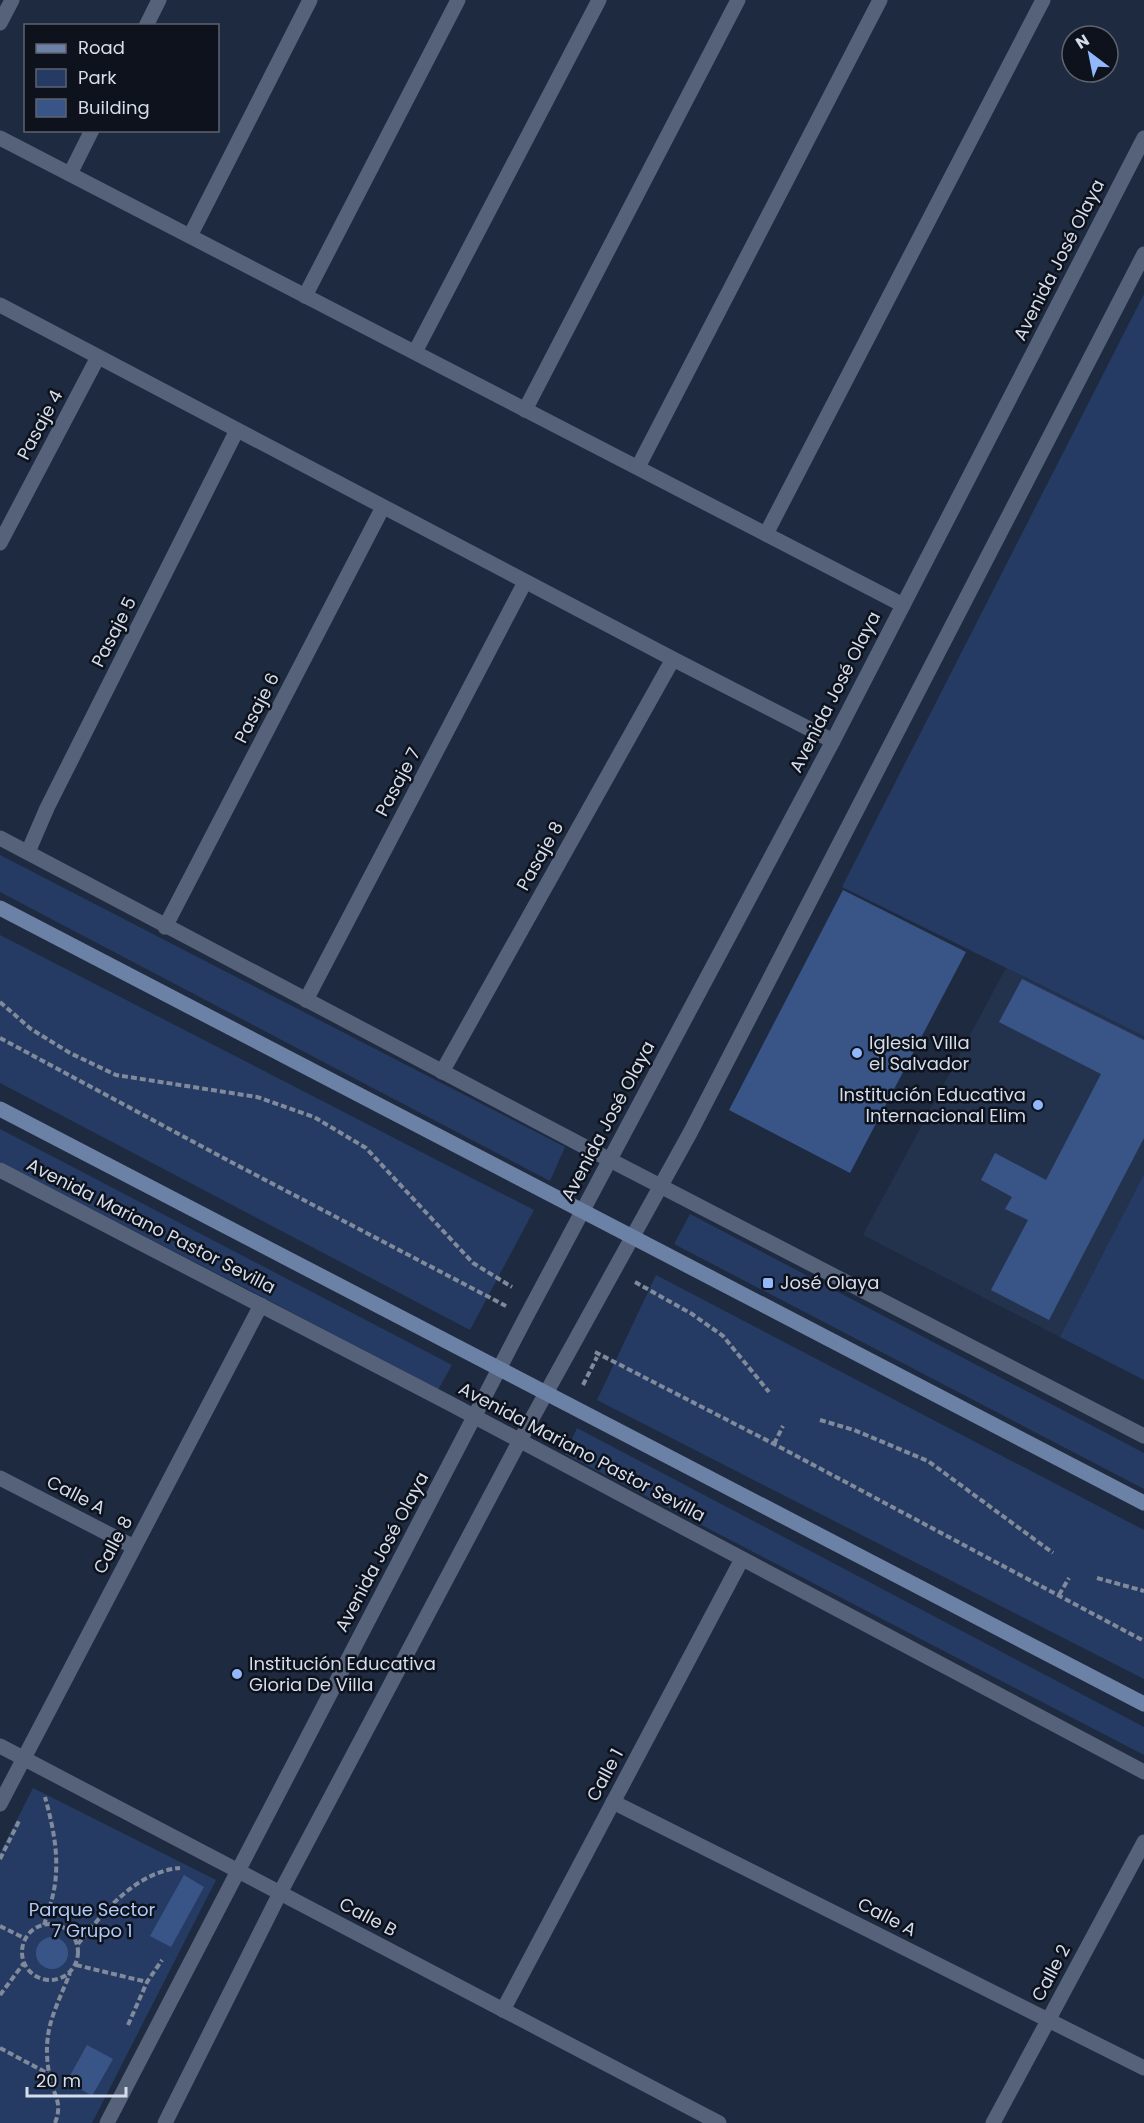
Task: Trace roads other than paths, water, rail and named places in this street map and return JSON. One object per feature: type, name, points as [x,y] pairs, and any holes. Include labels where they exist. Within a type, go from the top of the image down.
[{"type":"main road","points":[[0,908],[1144,1503]]},
{"type":"main road","name":"Avenida Mariano Pastor Sevilla","points":[[0,1109],[1144,1704]]},
{"type":"street","points":[[0,23],[12,0]]},
{"type":"street","points":[[147,24],[159,0]]},
{"type":"street","points":[[190,236],[310,0]]},
{"type":"street","points":[[305,296],[458,0]]},
{"type":"street","points":[[415,352],[599,0]]},
{"type":"street","points":[[525,410],[738,0]]},
{"type":"street","points":[[638,467],[880,0]]},
{"type":"street","points":[[765,534],[1043,0]]},
{"type":"street","points":[[70,174],[91,132]]},
{"type":"street","points":[[0,138],[903,604]]},
{"type":"street","name":"Avenida José Olaya","points":[[107,2123],[474,1417],[833,741],[1144,138]]},
{"type":"street","points":[[165,2123],[280,1893],[519,1442],[661,1186],[1144,254]]},
{"type":"street","points":[[0,305],[673,660],[833,741]]},
{"type":"street","name":"Pasaje 4","points":[[0,543],[98,357]]},
{"type":"street","name":"Pasaje 5","points":[[28,852],[47,808],[237,430]]},
{"type":"street","name":"Pasaje 6","points":[[165,927],[383,507]]},
{"type":"street","name":"Pasaje 7","points":[[306,1000],[525,582]]},
{"type":"street","name":"Pasaje 8","points":[[442,1072],[673,660]]},
{"type":"street","points":[[0,838],[610,1160],[1144,1436]]},
{"type":"street","name":"Avenida Mariano Pastor Sevilla","points":[[0,1170],[474,1417],[1144,1772]]},
{"type":"street","name":"Calle 8","points":[[0,1804],[261,1305]]},
{"type":"street","name":"Calle A","points":[[0,1478],[134,1547]]},
{"type":"street","name":"Calle 1","points":[[503,2010],[742,1560]]},
{"type":"street","name":"Calle B","points":[[0,1746],[718,2123]]},
{"type":"street","name":"Calle A","points":[[614,1802],[1144,2068]]},
{"type":"street","name":"Calle 2","points":[[993,2123],[1144,1842]]},
{"type":"place","name":"Iglesia Villa el Salvador","points":[[857,1053]]},
{"type":"place","name":"Institución Educativa Internacional Elim","points":[[1038,1105]]},
{"type":"place","name":"José Olaya","points":[[768,1283]]},
{"type":"place","name":"Institución Educativa Gloria De Villa","points":[[237,1674]]},
{"type":"park label","name":"Parque Sector 7 Grupo 1","points":[[92,1920]]}]
